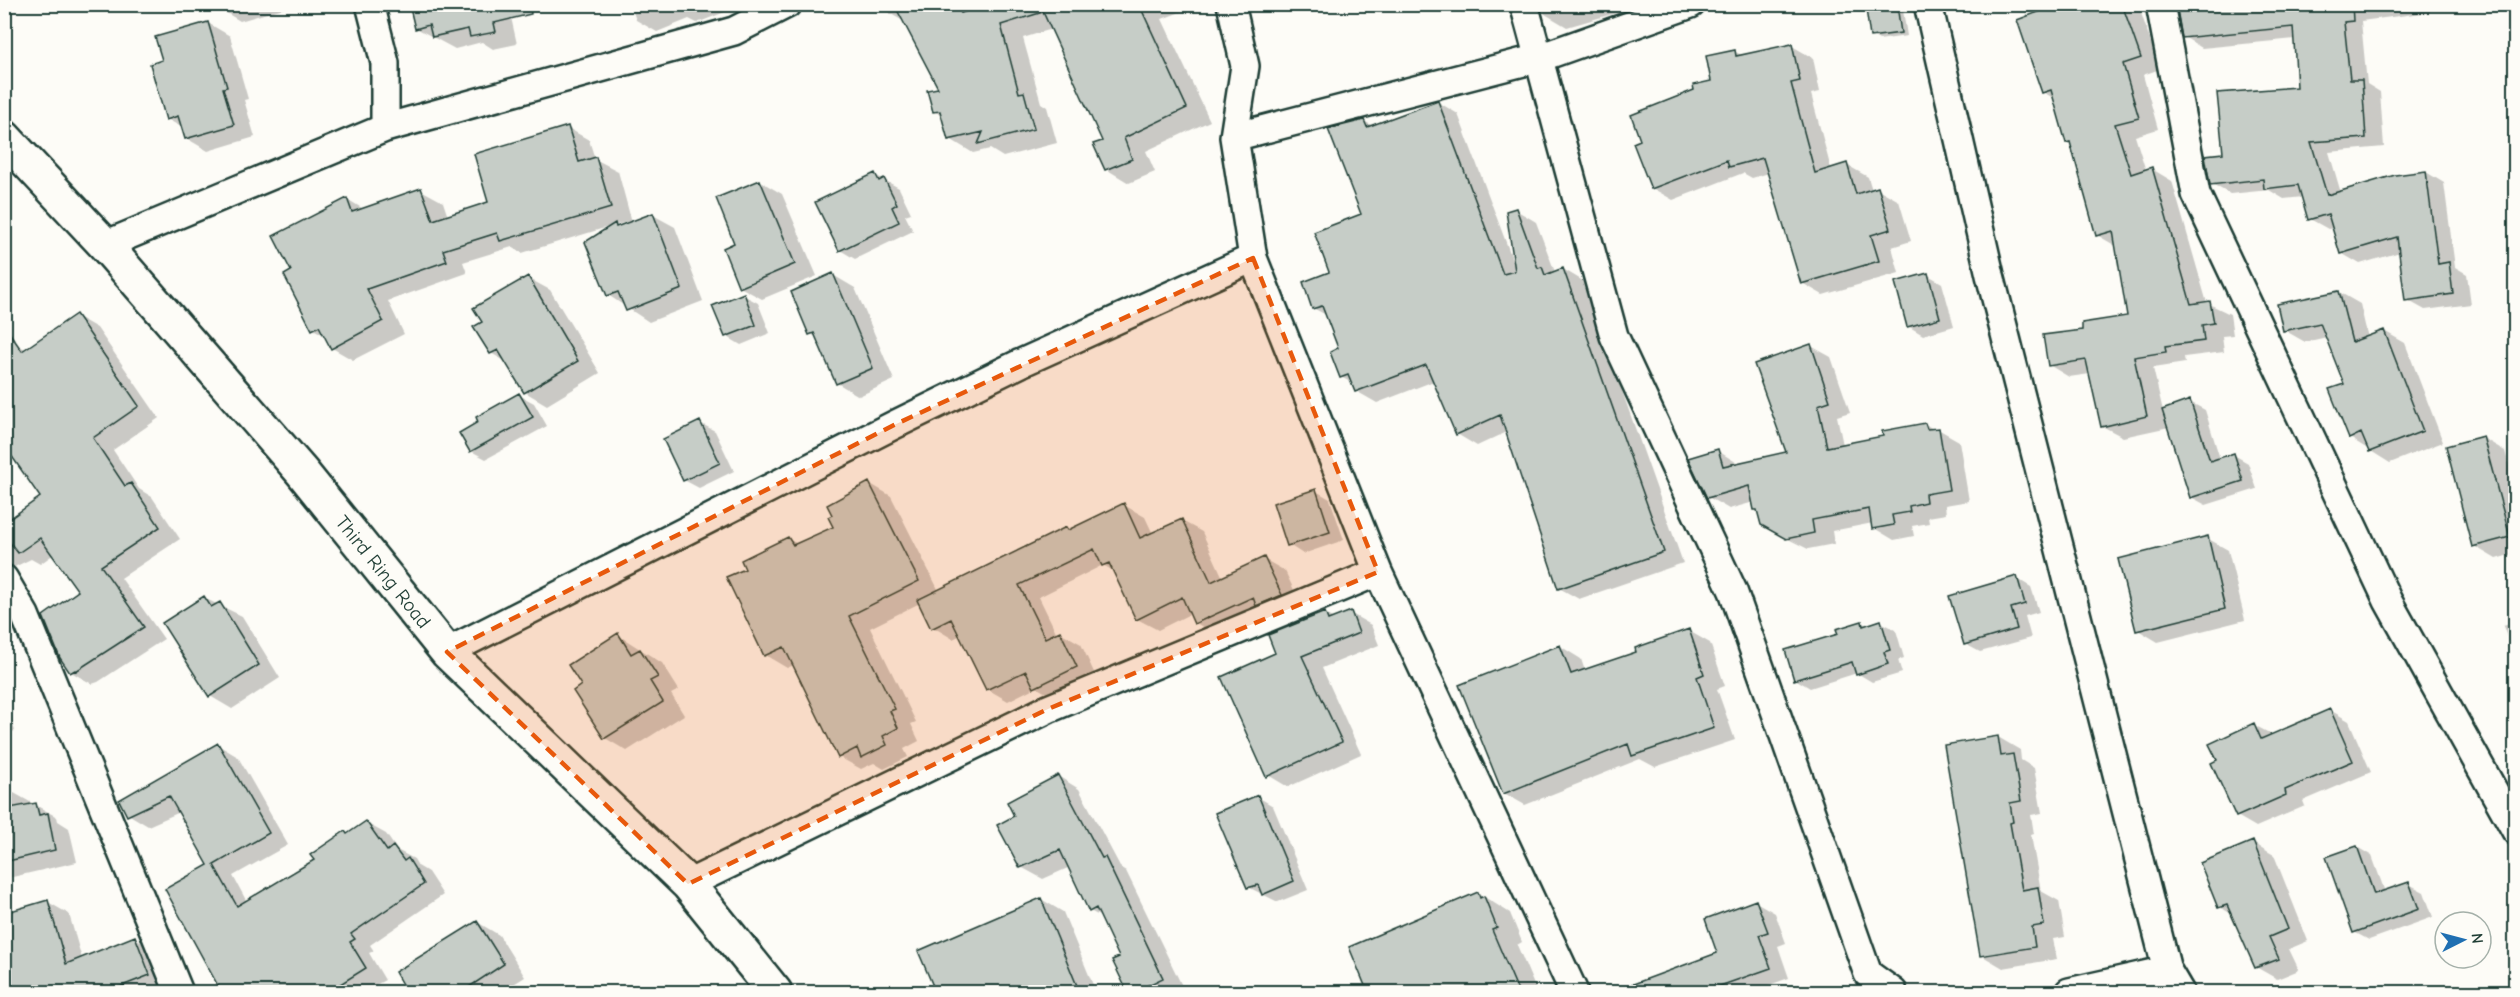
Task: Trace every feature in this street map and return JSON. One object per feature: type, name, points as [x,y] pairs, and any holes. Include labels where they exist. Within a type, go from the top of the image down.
[{"type":"street","points":[[370,4],[385,63],[385,128]]},
{"type":"street","points":[[105,245],[385,128],[734,31],[787,4]]},
{"type":"street","points":[[1231,4],[1245,66],[1233,137],[1253,258],[1378,572],[1574,993]]},
{"type":"street","points":[[1524,4],[1614,336],[1733,591],[1866,983],[1893,993]]},
{"type":"street","points":[[1233,137],[1539,58],[1691,4]]},
{"type":"street","points":[[1928,4],[1990,275],[2174,981],[2068,993]]},
{"type":"street","points":[[2160,4],[2196,194],[2388,601],[2516,831]]},
{"type":"street","name":"Third Ring Road","points":[[4,138],[105,245],[302,472],[447,652],[688,884],[775,993]]},
{"type":"street","points":[[447,652],[904,420],[1021,363],[1253,258]]},
{"type":"street","points":[[688,884],[1048,709],[1378,572]]},
{"type":"street","points":[[4,579],[25,615],[179,993]]},
{"type":"highlighted area","points":[[1253,258],[1378,572],[1048,709],[688,884],[447,652],[894,425]]},
{"type":"building","points":[[409,4],[530,4],[531,14],[494,23],[496,32],[470,37],[468,29],[432,37],[429,25],[415,29]]},
{"type":"building","points":[[894,4],[956,4],[961,13],[988,4],[1139,4],[1187,108],[1124,138],[1132,159],[1105,170],[1093,144],[1102,141],[1043,12],[1001,25],[1019,93],[1024,92],[1034,129],[978,144],[983,132],[948,140],[940,111],[933,112],[927,90],[938,88]]},
{"type":"building","points":[[2060,4],[2122,4],[2141,58],[2123,64],[2139,118],[2115,124],[2131,174],[2152,167],[2191,304],[2210,301],[2214,323],[2202,325],[2204,341],[2165,346],[2166,352],[2134,357],[2147,416],[2101,427],[2086,360],[2048,366],[2043,335],[2082,330],[2082,323],[2127,316],[2113,231],[2096,236],[2070,142],[2066,143],[2051,90],[2042,93],[2017,20]]},
{"type":"building","points":[[2176,4],[2352,4],[2353,21],[2344,22],[2350,80],[2362,80],[2366,138],[2311,142],[2327,195],[2395,175],[2426,171],[2438,264],[2449,262],[2453,294],[2405,301],[2397,237],[2340,254],[2328,214],[2308,220],[2298,185],[2264,189],[2263,179],[2210,185],[2205,155],[2223,153],[2217,93],[2297,87],[2293,27],[2182,38]]},
{"type":"building","points":[[1897,5],[1901,33],[1870,37],[1866,9]]},
{"type":"building","points":[[208,22],[227,87],[223,88],[234,125],[185,139],[178,116],[166,120],[150,64],[162,60],[155,37]]},
{"type":"building","points":[[1792,44],[1800,81],[1791,83],[1815,173],[1847,163],[1856,194],[1878,187],[1891,229],[1871,235],[1879,261],[1801,284],[1763,158],[1729,167],[1727,160],[1651,189],[1633,143],[1640,140],[1631,115],[1694,90],[1693,85],[1711,81],[1706,56],[1735,50],[1736,56]]},
{"type":"building","points":[[1438,101],[1503,274],[1515,271],[1506,211],[1516,208],[1538,268],[1542,267],[1545,275],[1563,268],[1664,552],[1558,589],[1500,415],[1456,435],[1426,365],[1355,392],[1348,375],[1340,378],[1330,352],[1338,348],[1322,306],[1312,309],[1303,282],[1329,272],[1314,232],[1361,214],[1328,129],[1364,120],[1367,127]]},
{"type":"building","points":[[568,126],[579,162],[596,157],[611,208],[500,241],[497,233],[443,250],[447,261],[367,289],[383,321],[331,349],[319,326],[312,330],[284,275],[291,271],[273,236],[347,198],[352,212],[421,188],[433,220],[488,202],[474,154]]},
{"type":"building","points":[[875,173],[879,181],[884,178],[897,204],[892,207],[899,222],[839,251],[815,202]]},
{"type":"building","points":[[760,180],[795,264],[739,288],[723,248],[734,243],[716,198]]},
{"type":"building","points":[[653,213],[682,289],[626,311],[618,292],[607,296],[585,242],[615,223],[616,227]]},
{"type":"building","points":[[833,273],[873,368],[836,384],[814,333],[809,335],[791,292]]},
{"type":"building","points":[[1928,273],[1940,318],[1907,327],[1895,282]]},
{"type":"building","points":[[528,276],[578,361],[524,393],[498,350],[490,354],[473,327],[482,322],[473,308]]},
{"type":"building","points":[[2339,291],[2352,342],[2384,330],[2423,431],[2369,452],[2361,433],[2349,439],[2329,389],[2344,384],[2320,323],[2283,331],[2277,304]]},
{"type":"building","points":[[744,293],[756,325],[725,337],[712,306]]},
{"type":"building","points":[[76,314],[139,406],[93,438],[125,486],[131,483],[160,527],[101,566],[144,627],[70,673],[60,658],[43,616],[78,591],[40,538],[18,553],[4,535],[4,523],[40,497],[4,445],[4,325],[22,351]]},
{"type":"building","points":[[1811,344],[1830,401],[1818,405],[1827,447],[1883,436],[1882,431],[1925,423],[1927,429],[1939,428],[1949,490],[1925,494],[1926,502],[1909,506],[1910,512],[1892,515],[1894,525],[1872,529],[1869,509],[1812,520],[1814,533],[1786,539],[1761,525],[1757,510],[1754,510],[1749,486],[1707,498],[1688,458],[1718,449],[1723,466],[1786,452],[1754,364]]},
{"type":"building","points":[[519,393],[533,417],[470,452],[459,433],[478,422],[476,417]]},
{"type":"building","points":[[2190,400],[2210,461],[2234,453],[2243,481],[2190,498],[2162,410]]},
{"type":"building","points":[[700,421],[720,463],[683,481],[663,439]]},
{"type":"building","points":[[2483,436],[2510,537],[2472,547],[2446,446]]},
{"type":"building","points":[[869,482],[919,581],[849,616],[895,709],[890,711],[898,728],[883,736],[887,745],[861,758],[857,748],[838,758],[784,647],[764,656],[726,577],[745,569],[741,560],[788,537],[793,545],[833,527],[828,517],[832,515],[827,505]]},
{"type":"building","points":[[1316,489],[1330,532],[1287,546],[1273,503]]},
{"type":"building","points":[[1124,503],[1140,538],[1182,519],[1211,582],[1264,557],[1282,595],[1256,606],[1253,597],[1194,624],[1182,597],[1136,620],[1109,563],[1102,566],[1094,549],[1019,585],[1045,638],[1060,631],[1077,667],[1034,688],[1026,671],[986,690],[951,619],[931,629],[917,600],[1066,527],[1068,530]]},
{"type":"building","points":[[2208,536],[2225,609],[2136,631],[2118,559]]},
{"type":"building","points":[[2017,576],[2025,604],[2011,608],[2017,629],[1964,645],[1949,596]]},
{"type":"building","points":[[204,596],[211,607],[220,602],[259,665],[209,697],[162,623]]},
{"type":"building","points":[[1351,611],[1359,633],[1302,656],[1342,742],[1266,777],[1221,677],[1275,653],[1268,635],[1325,612],[1328,620]]},
{"type":"building","points":[[1881,620],[1890,650],[1884,652],[1888,664],[1856,675],[1852,662],[1794,680],[1785,650],[1838,634],[1836,629],[1862,621],[1863,626]]},
{"type":"building","points":[[1689,629],[1704,674],[1697,677],[1714,728],[1632,756],[1628,744],[1503,794],[1459,685],[1560,645],[1571,674],[1636,652],[1635,648]]},
{"type":"building","points":[[618,633],[631,654],[640,649],[658,677],[650,681],[663,702],[604,739],[573,691],[581,685],[568,665]]},
{"type":"building","points":[[2330,709],[2353,761],[2285,790],[2286,795],[2236,817],[2211,763],[2217,760],[2209,744],[2254,723],[2261,739]]},
{"type":"building","points":[[1998,736],[2001,756],[2013,754],[2021,801],[2010,803],[2013,822],[2010,823],[2022,890],[2038,887],[2044,925],[2032,927],[2035,947],[1980,956],[1944,745]]},
{"type":"building","points":[[218,743],[269,833],[214,865],[237,906],[314,860],[310,855],[345,831],[347,834],[366,821],[387,851],[393,846],[404,861],[408,858],[424,884],[351,934],[355,939],[350,942],[366,968],[326,993],[222,993],[165,889],[208,865],[169,796],[127,816],[119,800]]},
{"type":"building","points":[[1058,775],[1102,858],[1105,857],[1163,978],[1132,993],[1128,993],[1112,960],[1119,957],[1096,908],[1089,912],[1060,850],[1020,868],[997,825],[1014,816],[1007,802]]},
{"type":"building","points":[[1258,795],[1294,881],[1262,895],[1258,885],[1247,888],[1215,813]]},
{"type":"building","points":[[36,803],[39,815],[48,813],[55,850],[4,862],[4,809]]},
{"type":"building","points":[[2253,841],[2288,929],[2269,937],[2279,959],[2255,968],[2227,905],[2218,908],[2200,863]]},
{"type":"building","points":[[2357,846],[2374,894],[2409,882],[2419,909],[2353,933],[2326,857]]},
{"type":"building","points":[[1478,892],[1480,898],[1484,896],[1497,928],[1492,930],[1519,993],[1368,993],[1349,947]]},
{"type":"building","points":[[1041,898],[1080,993],[936,993],[918,951]]},
{"type":"building","points":[[48,900],[66,964],[135,936],[150,975],[104,993],[4,993],[4,913]]},
{"type":"building","points":[[1756,900],[1768,932],[1759,935],[1771,968],[1700,993],[1618,993],[1617,990],[1717,953],[1705,919]]},
{"type":"building","points":[[477,921],[504,964],[460,993],[407,993],[395,972]]}]
